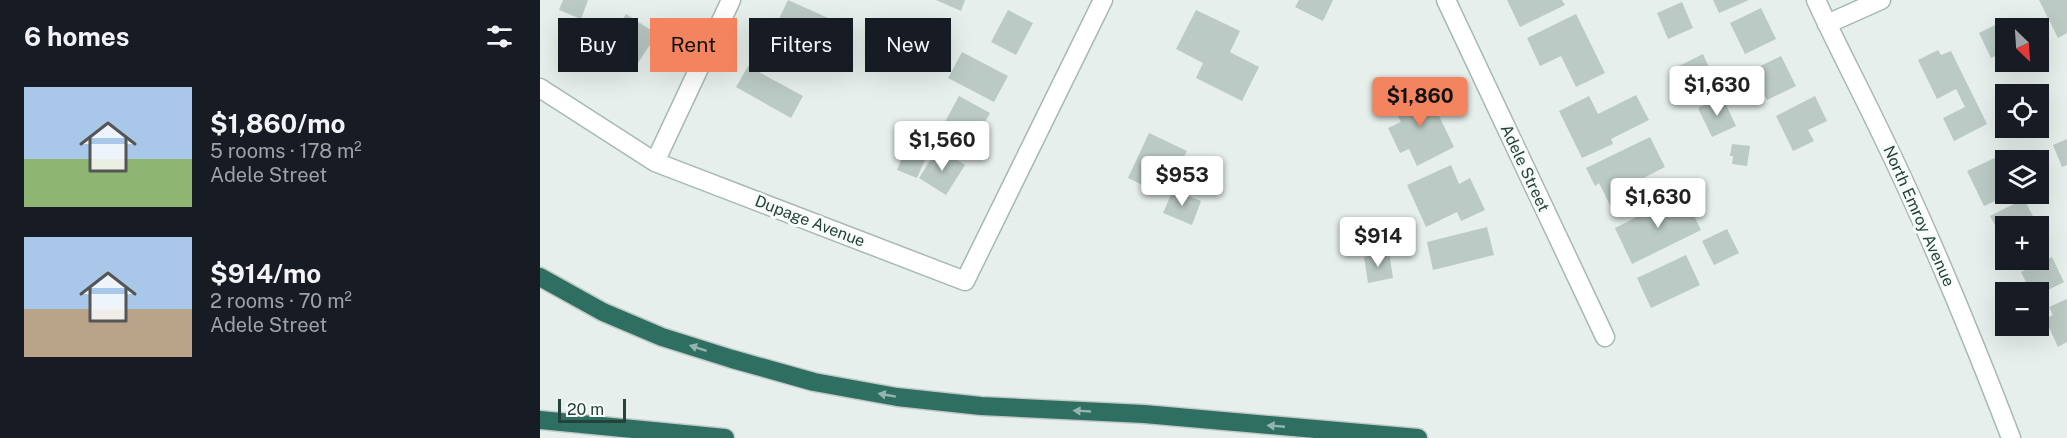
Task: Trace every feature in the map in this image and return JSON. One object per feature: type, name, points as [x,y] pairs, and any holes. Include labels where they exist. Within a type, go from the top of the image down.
[{"type":"highway","points":[[540,277],[603,312],[662,337],[814,382],[897,397],[981,405],[1144,414],[1418,438]]},
{"type":"highway","points":[[540,420],[725,438]]},
{"type":"street","points":[[656,162],[731,0]]},
{"type":"street","name":"Dupage Avenue","points":[[540,88],[656,162],[964,281],[1103,0]]},
{"type":"street","name":"Adele Street","points":[[1446,0],[1605,337]]},
{"type":"street","name":"North Emroy Avenue","points":[[1816,0],[1933,245],[2011,438]]},
{"type":"street","points":[[1827,24],[1881,0]]},
{"type":"building","points":[[563,0],[588,0],[581,18],[559,10]]},
{"type":"building","points":[[788,0],[828,18],[779,18]]},
{"type":"building","points":[[936,0],[965,0],[961,11]]},
{"type":"building","points":[[1299,0],[1333,0],[1323,21],[1295,7]]},
{"type":"building","points":[[1507,0],[1562,0],[1565,5],[1520,27]]},
{"type":"building","points":[[1713,0],[1749,0],[1719,13]]},
{"type":"building","points":[[2039,0],[2067,0],[2067,33],[2058,38]]},
{"type":"building","points":[[1682,2],[1693,28],[1668,39],[1657,13]]},
{"type":"building","points":[[1761,8],[1776,39],[1745,54],[1730,23]]},
{"type":"building","points":[[1008,10],[1033,23],[1016,55],[991,42]]},
{"type":"building","points":[[1196,10],[1240,31],[1230,52],[1259,67],[1242,101],[1196,78],[1203,63],[1176,49]]},
{"type":"building","points":[[1576,14],[1605,73],[1576,87],[1561,56],[1540,66],[1527,38]]},
{"type":"building","points":[[638,22],[650,29],[650,45],[638,63]]},
{"type":"building","points":[[1995,25],[1995,56],[1991,58],[1979,33]]},
{"type":"building","points":[[1938,50],[1941,55],[1951,51],[1987,124],[1954,141],[1943,118],[1965,107],[1956,89],[1937,99],[1918,60]]},
{"type":"building","points":[[962,52],[1008,76],[994,102],[948,78]]},
{"type":"building","points":[[1703,54],[1714,78],[1691,89],[1679,66]]},
{"type":"building","points":[[1781,56],[1796,86],[1767,100],[1759,84],[1742,92],[1736,78]]},
{"type":"building","points":[[748,66],[749,72],[759,72],[803,96],[791,118],[736,87]]},
{"type":"building","points":[[1425,87],[1454,147],[1417,166],[1409,149],[1400,153],[1388,128],[1401,122],[1392,104]]},
{"type":"building","points":[[1636,95],[1649,120],[1611,139],[1613,144],[1582,158],[1559,111],[1589,96],[1598,114]]},
{"type":"building","points":[[959,96],[990,113],[971,148],[940,131]]},
{"type":"building","points":[[1722,96],[1736,126],[1712,137],[1698,108]]},
{"type":"building","points":[[1815,96],[1827,121],[1808,130],[1814,141],[1793,151],[1776,116]]},
{"type":"building","points":[[1149,133],[1187,151],[1177,170],[1171,167],[1159,193],[1128,178]]},
{"type":"building","points":[[1650,137],[1665,167],[1630,185],[1637,199],[1613,211],[1599,183],[1595,186],[1586,168]]},
{"type":"building","points":[[2067,139],[2067,165],[2062,167],[2053,145]]},
{"type":"building","points":[[1732,144],[1750,146],[1747,166],[1732,164],[1733,156],[1730,156]]},
{"type":"building","points":[[906,147],[927,155],[917,178],[897,170]]},
{"type":"building","points":[[938,148],[965,165],[946,195],[919,178]]},
{"type":"building","points":[[1995,158],[1995,201],[1984,206],[1967,171]]},
{"type":"building","points":[[1451,165],[1459,184],[1470,178],[1485,210],[1461,221],[1457,212],[1426,227],[1407,185]]},
{"type":"building","points":[[1173,190],[1201,201],[1192,225],[1163,213]]},
{"type":"building","points":[[1683,194],[1701,230],[1632,264],[1615,228]]},
{"type":"building","points":[[2014,204],[2027,204],[2033,216],[1995,216],[1995,225],[1990,216]]},
{"type":"building","points":[[1487,227],[1494,255],[1433,270],[1427,242]]},
{"type":"building","points":[[1727,229],[1739,253],[1714,265],[1702,241]]},
{"type":"building","points":[[1389,252],[1393,278],[1368,283],[1364,257]]},
{"type":"building","points":[[1686,255],[1700,285],[1651,308],[1637,278]]},
{"type":"building","points":[[2052,257],[2064,282],[2049,290],[2049,282],[2026,282],[2021,272],[2049,270],[2049,258]]},
{"type":"building","points":[[2067,299],[2067,342],[2058,347],[2049,328],[2049,317],[2053,315],[2049,307]]}]
